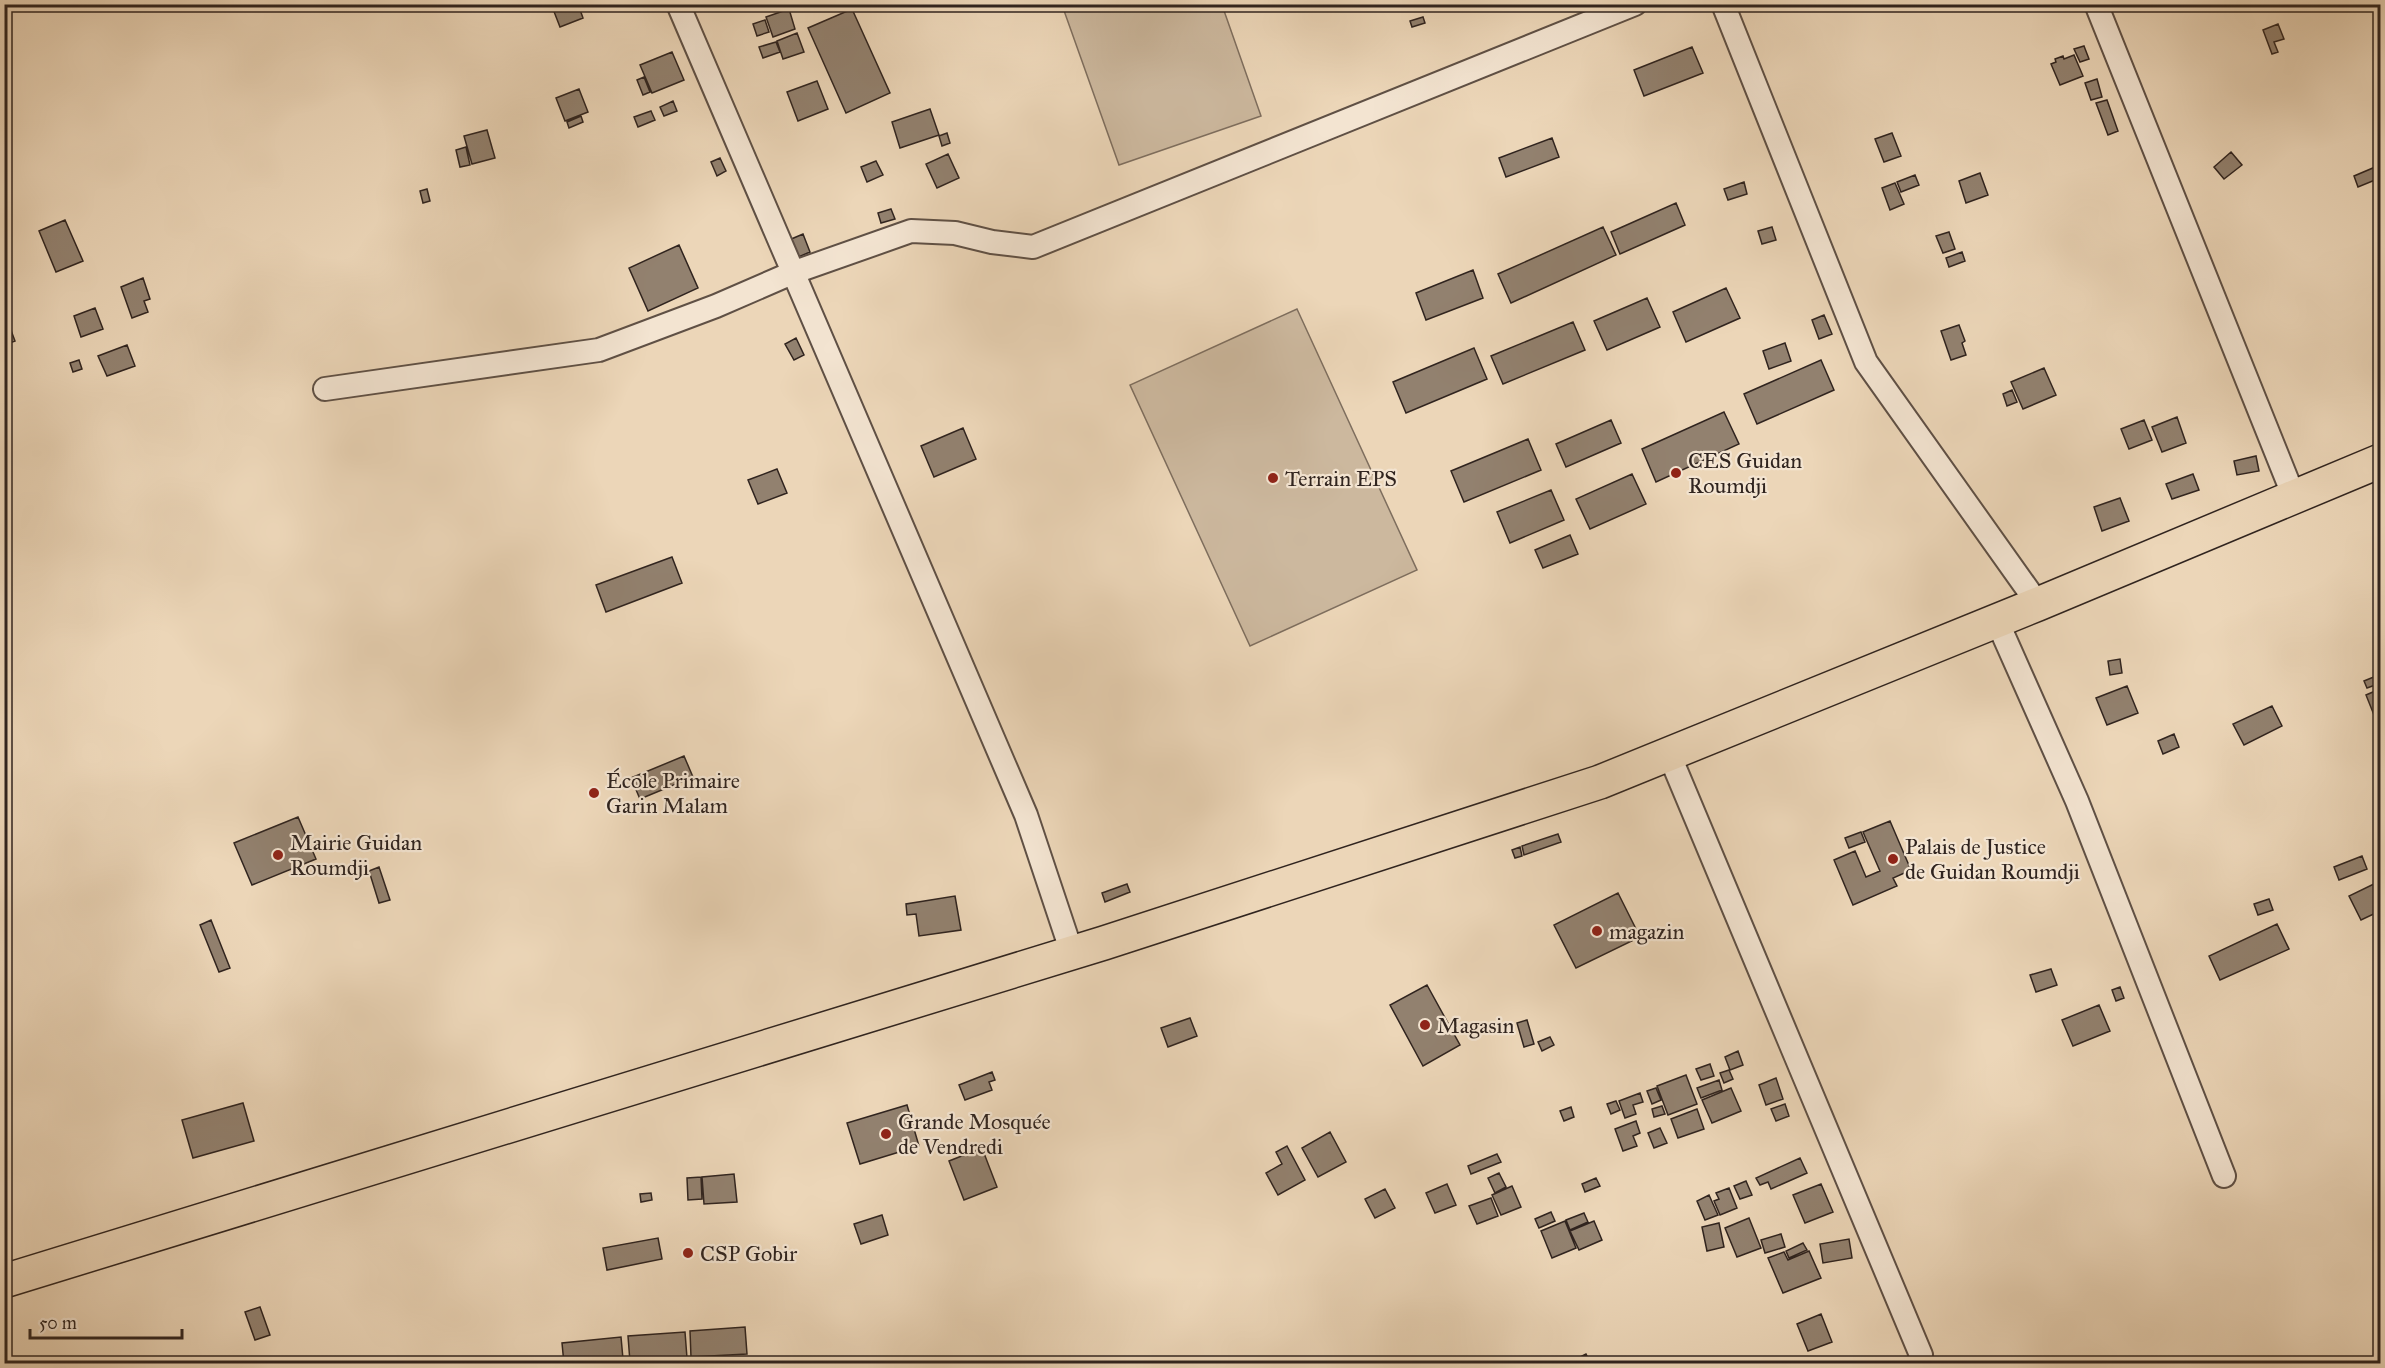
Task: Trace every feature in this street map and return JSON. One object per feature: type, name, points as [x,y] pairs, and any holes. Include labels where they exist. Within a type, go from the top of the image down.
[{"type":"highway","points":[[4,1281],[1072,953],[1600,782],[1997,621],[2380,461]]},
{"type":"street","points":[[678,4],[1026,815],[1072,953]]},
{"type":"street","points":[[325,388],[599,350],[716,306],[792,273],[911,231],[955,233],[992,242],[1033,247],[1635,4]]},
{"type":"street","points":[[1723,4],[1866,362],[2038,604]]},
{"type":"street","points":[[2096,4],[2294,497]]},
{"type":"street","points":[[1997,621],[2077,801],[2224,1176]]},
{"type":"street","points":[[1669,754],[1921,1355]]},
{"type":"shaded area","points":[[1062,5],[1222,5],[1261,116],[1119,165]]},
{"type":"shaded area","name":"Terrain EPS","points":[[1297,309],[1417,570],[1250,646],[1130,385]]},
{"type":"building","points":[[566,4],[578,4],[583,18],[560,27],[553,9]]},
{"type":"building","points":[[789,9],[795,29],[773,37],[766,17]]},
{"type":"building","points":[[852,9],[890,93],[846,113],[808,28]]},
{"type":"building","points":[[1423,17],[1425,23],[1412,27],[1410,21]]},
{"type":"building","points":[[765,20],[769,32],[757,36],[753,24]]},
{"type":"building","points":[[2278,24],[2284,39],[2274,42],[2278,52],[2272,54],[2263,30]]},
{"type":"building","points":[[797,33],[804,52],[783,59],[777,41]]},
{"type":"building","points":[[776,42],[780,52],[763,58],[759,47]]},
{"type":"building","points":[[2084,46],[2089,59],[2080,62],[2074,49]]},
{"type":"building","points":[[1692,47],[1703,73],[1644,96],[1634,70]]},
{"type":"building","points":[[672,52],[684,80],[652,93],[640,65]]},
{"type":"building","points":[[2074,55],[2083,76],[2060,85],[2051,64],[2056,62],[2055,59],[2063,56],[2064,59]]},
{"type":"building","points":[[644,77],[650,92],[643,95],[637,80]]},
{"type":"building","points":[[2097,79],[2102,97],[2091,100],[2085,83]]},
{"type":"building","points":[[817,81],[828,109],[798,121],[787,92]]},
{"type":"building","points":[[579,89],[588,112],[565,121],[556,98]]},
{"type":"building","points":[[2107,100],[2118,131],[2108,135],[2096,103]]},
{"type":"building","points":[[673,101],[677,111],[664,116],[660,107]]},
{"type":"building","points":[[930,109],[939,135],[900,148],[892,122]]},
{"type":"building","points":[[651,111],[655,120],[638,127],[634,117]]},
{"type":"building","points":[[581,116],[583,122],[569,128],[567,122]]},
{"type":"building","points":[[487,130],[495,158],[472,164],[464,136]]},
{"type":"building","points":[[947,133],[950,143],[942,146],[939,136]]},
{"type":"building","points":[[1892,133],[1901,156],[1884,162],[1875,139]]},
{"type":"building","points":[[1552,138],[1559,157],[1506,177],[1499,158]]},
{"type":"building","points":[[466,147],[470,165],[460,167],[456,150]]},
{"type":"building","points":[[2231,152],[2242,165],[2224,179],[2214,167]]},
{"type":"building","points":[[948,154],[959,178],[937,188],[926,164]]},
{"type":"building","points":[[720,158],[726,171],[717,176],[711,162]]},
{"type":"building","points":[[876,161],[883,175],[867,182],[861,167]]},
{"type":"building","points":[[2380,165],[2380,178],[2358,187],[2354,176]]},
{"type":"building","points":[[1980,173],[1988,195],[1966,203],[1959,181]]},
{"type":"building","points":[[1915,175],[1919,185],[1901,192],[1897,182]]},
{"type":"building","points":[[1744,182],[1747,194],[1728,200],[1724,189]]},
{"type":"building","points":[[1895,183],[1904,204],[1890,210],[1882,188]]},
{"type":"building","points":[[427,189],[430,201],[423,203],[420,191]]},
{"type":"building","points":[[1676,203],[1685,225],[1620,254],[1611,232]]},
{"type":"building","points":[[891,209],[895,219],[881,223],[878,213]]},
{"type":"building","points":[[65,220],[83,261],[56,272],[39,231]]},
{"type":"building","points":[[1603,227],[1616,255],[1511,303],[1498,274]]},
{"type":"building","points":[[1772,227],[1776,240],[1762,244],[1758,231]]},
{"type":"building","points":[[1949,232],[1955,249],[1943,253],[1936,236]]},
{"type":"building","points":[[803,234],[810,252],[796,258],[789,240]]},
{"type":"building","points":[[679,245],[698,288],[648,311],[629,268]]},
{"type":"building","points":[[1962,252],[1965,261],[1949,267],[1946,258]]},
{"type":"building","points":[[1473,270],[1483,298],[1426,320],[1416,293]]},
{"type":"building","points":[[143,278],[150,299],[144,301],[148,312],[132,318],[121,287]]},
{"type":"building","points":[[1726,288],[1740,318],[1686,342],[1673,312]]},
{"type":"building","points":[[1647,298],[1660,327],[1607,350],[1594,321]]},
{"type":"building","points":[[95,308],[103,329],[81,337],[74,316]]},
{"type":"building","points":[[1824,315],[1832,334],[1819,339],[1812,320]]},
{"type":"building","points":[[6,317],[15,341],[4,345],[4,318]]},
{"type":"building","points":[[1573,322],[1585,350],[1503,384],[1491,356]]},
{"type":"building","points":[[1959,325],[1965,341],[1962,343],[1966,355],[1951,360],[1941,331]]},
{"type":"building","points":[[796,338],[804,355],[794,360],[785,344]]},
{"type":"building","points":[[1785,343],[1791,361],[1769,369],[1763,351]]},
{"type":"building","points":[[127,345],[135,366],[107,376],[98,356]]},
{"type":"building","points":[[1474,348],[1487,379],[1406,413],[1393,382]]},
{"type":"building","points":[[79,360],[82,369],[73,372],[70,363]]},
{"type":"building","points":[[1821,360],[1834,390],[1757,424],[1744,394]]},
{"type":"building","points":[[2044,368],[2056,395],[2023,409],[2011,382]]},
{"type":"building","points":[[2012,390],[2017,402],[2007,406],[2003,394]]},
{"type":"building","points":[[1724,412],[1739,444],[1656,482],[1642,449]]},
{"type":"building","points":[[2177,417],[2186,443],[2162,452],[2152,427]]},
{"type":"building","points":[[1611,420],[1621,443],[1566,467],[1556,444]]},
{"type":"building","points":[[2144,420],[2152,440],[2129,449],[2121,429]]},
{"type":"building","points":[[963,428],[976,459],[934,477],[921,446]]},
{"type":"building","points":[[1528,439],[1541,470],[1464,502],[1451,471]]},
{"type":"building","points":[[2256,456],[2259,471],[2237,475],[2234,461]]},
{"type":"building","points":[[777,469],[787,493],[758,504],[748,480]]},
{"type":"building","points":[[1632,474],[1646,504],[1590,529],[1576,499]]},
{"type":"building","points":[[2193,474],[2199,490],[2172,499],[2166,484]]},
{"type":"building","points":[[1551,490],[1564,520],[1510,543],[1497,512]]},
{"type":"building","points":[[2120,498],[2129,521],[2102,531],[2094,507]]},
{"type":"building","points":[[1570,535],[1578,554],[1543,568],[1535,550]]},
{"type":"building","points":[[672,557],[682,583],[606,612],[596,585]]},
{"type":"building","points":[[2120,659],[2122,673],[2110,675],[2108,661]]},
{"type":"building","points":[[2376,676],[2378,684],[2367,688],[2364,681]]},
{"type":"building","points":[[2127,686],[2138,713],[2107,725],[2096,698]]},
{"type":"building","points":[[2380,689],[2380,730],[2366,695]]},
{"type":"building","points":[[2272,706],[2282,726],[2244,745],[2233,724]]},
{"type":"building","points":[[2174,734],[2179,747],[2163,754],[2158,741]]},
{"type":"building","points":[[684,756],[693,777],[640,799],[631,778]]},
{"type":"building","points":[[298,817],[316,859],[252,885],[234,843]]},
{"type":"building","points":[[1890,821],[1911,870],[1893,878],[1897,886],[1853,905],[1834,860],[1855,851],[1866,877],[1880,871],[1863,832]]},
{"type":"building","points":[[1861,832],[1865,842],[1849,848],[1845,838]]},
{"type":"building","points":[[1558,834],[1561,842],[1524,855],[1522,846]]},
{"type":"building","points":[[1520,847],[1522,856],[1515,858],[1512,850]]},
{"type":"building","points":[[2362,856],[2367,869],[2339,880],[2334,867]]},
{"type":"building","points":[[379,867],[390,900],[379,903],[369,871]]},
{"type":"building","points":[[2380,881],[2380,911],[2361,920],[2349,896]]},
{"type":"building","points":[[1127,884],[1130,892],[1105,902],[1102,893]]},
{"type":"building","name":"magazin","points":[[1618,893],[1640,937],[1576,968],[1554,925]]},
{"type":"building","points":[[955,896],[961,930],[919,936],[916,914],[907,915],[906,904]]},
{"type":"building","points":[[2269,899],[2273,910],[2258,915],[2254,904]]},
{"type":"building","points":[[211,920],[230,968],[219,972],[200,925]]},
{"type":"building","points":[[2277,924],[2289,949],[2220,980],[2209,956]]},
{"type":"building","points":[[2051,969],[2057,985],[2036,992],[2030,975]]},
{"type":"building","name":"Magasin","points":[[1427,985],[1460,1045],[1423,1066],[1390,1005]]},
{"type":"building","points":[[2120,987],[2124,998],[2116,1001],[2112,990]]},
{"type":"building","points":[[2099,1005],[2110,1031],[2073,1046],[2062,1020]]},
{"type":"building","points":[[1190,1018],[1197,1036],[1168,1047],[1161,1028]]},
{"type":"building","points":[[1527,1020],[1534,1044],[1524,1047],[1517,1023]]},
{"type":"building","points":[[1550,1037],[1554,1045],[1542,1051],[1538,1042]]},
{"type":"building","points":[[1738,1051],[1743,1065],[1730,1070],[1725,1057]]},
{"type":"building","points":[[1710,1064],[1714,1076],[1701,1080],[1696,1069]]},
{"type":"building","points":[[1729,1070],[1733,1079],[1724,1083],[1720,1073]]},
{"type":"building","points":[[992,1072],[995,1080],[989,1082],[992,1090],[965,1100],[959,1085]]},
{"type":"building","points":[[1686,1075],[1697,1104],[1668,1115],[1657,1086]]},
{"type":"building","points":[[1776,1078],[1783,1099],[1766,1105],[1759,1085]]},
{"type":"building","points":[[1719,1080],[1722,1090],[1701,1098],[1697,1088]]},
{"type":"building","points":[[1656,1088],[1661,1100],[1652,1104],[1647,1091]]},
{"type":"building","points":[[1731,1088],[1741,1111],[1712,1123],[1702,1100]]},
{"type":"building","points":[[1640,1093],[1643,1102],[1633,1105],[1636,1114],[1625,1118],[1619,1101]]},
{"type":"building","points":[[1616,1101],[1620,1110],[1611,1114],[1607,1104]]},
{"type":"building","points":[[243,1103],[254,1141],[193,1158],[182,1120]]},
{"type":"building","points":[[1785,1104],[1789,1116],[1776,1121],[1771,1109]]},
{"type":"building","points":[[907,1105],[919,1146],[860,1164],[847,1123]]},
{"type":"building","points":[[1662,1106],[1665,1114],[1654,1117],[1652,1109]]},
{"type":"building","points":[[1571,1107],[1574,1117],[1564,1121],[1560,1111]]},
{"type":"building","points":[[1697,1109],[1704,1129],[1678,1138],[1671,1119]]},
{"type":"building","points":[[1636,1121],[1640,1133],[1633,1136],[1637,1146],[1623,1151],[1615,1129]]},
{"type":"building","points":[[1660,1128],[1667,1143],[1654,1148],[1648,1133]]},
{"type":"building","points":[[1330,1132],[1346,1162],[1318,1177],[1302,1148]]},
{"type":"building","points":[[1287,1146],[1305,1180],[1278,1195],[1266,1173],[1282,1164],[1276,1152]]},
{"type":"building","points":[[982,1148],[997,1187],[964,1200],[949,1161]]},
{"type":"building","points":[[1497,1154],[1501,1162],[1471,1174],[1468,1166]]},
{"type":"building","points":[[1800,1158],[1807,1173],[1771,1189],[1768,1182],[1760,1185],[1756,1178]]},
{"type":"building","points":[[1499,1173],[1506,1187],[1495,1193],[1488,1178]]},
{"type":"building","points":[[734,1174],[737,1202],[704,1204],[702,1177]]},
{"type":"building","points":[[701,1177],[702,1199],[688,1200],[687,1178]]},
{"type":"building","points":[[1596,1178],[1600,1186],[1585,1192],[1582,1184]]},
{"type":"building","points":[[1746,1181],[1752,1195],[1740,1199],[1734,1186]]},
{"type":"building","points":[[1447,1184],[1456,1205],[1435,1213],[1426,1193]]},
{"type":"building","points":[[1821,1184],[1833,1212],[1805,1223],[1793,1195]]},
{"type":"building","points":[[1512,1186],[1521,1207],[1501,1215],[1492,1195]]},
{"type":"building","points":[[1729,1188],[1737,1208],[1720,1215],[1714,1201],[1719,1199],[1716,1193]]},
{"type":"building","points":[[1385,1189],[1395,1208],[1375,1218],[1365,1199]]},
{"type":"building","points":[[651,1193],[652,1200],[641,1202],[640,1194]]},
{"type":"building","points":[[1709,1195],[1718,1215],[1705,1220],[1697,1201]]},
{"type":"building","points":[[1491,1198],[1498,1216],[1477,1224],[1469,1206]]},
{"type":"building","points":[[1551,1212],[1555,1221],[1539,1228],[1535,1219]]},
{"type":"building","points":[[1584,1213],[1588,1222],[1570,1230],[1566,1220]]},
{"type":"building","points":[[882,1215],[888,1235],[861,1244],[854,1224]]},
{"type":"building","points":[[1749,1218],[1761,1248],[1737,1257],[1725,1228]]},
{"type":"building","points":[[1565,1221],[1576,1248],[1552,1258],[1541,1231]]},
{"type":"building","points":[[1594,1221],[1602,1240],[1579,1250],[1570,1231]]},
{"type":"building","points":[[1719,1223],[1724,1247],[1707,1251],[1702,1227]]},
{"type":"building","points":[[1781,1234],[1785,1247],[1765,1253],[1761,1240]]},
{"type":"building","points":[[658,1238],[662,1259],[607,1270],[603,1248]]},
{"type":"building","points":[[1849,1239],[1852,1258],[1823,1263],[1820,1244]]},
{"type":"building","points":[[1803,1243],[1807,1250],[1789,1258],[1786,1251]]},
{"type":"building","points":[[1809,1251],[1821,1278],[1783,1293],[1768,1258],[1784,1252],[1788,1260]]},
{"type":"building","points":[[260,1307],[270,1335],[255,1340],[245,1312]]},
{"type":"building","points":[[1821,1314],[1832,1342],[1808,1351],[1797,1324]]},
{"type":"building","points":[[745,1327],[747,1354],[691,1357],[690,1331]]},
{"type":"building","points":[[685,1332],[687,1358],[630,1362],[628,1336]]},
{"type":"building","points":[[621,1337],[623,1359],[564,1364],[562,1343]]},
{"type":"building","points":[[1586,1354],[1591,1364],[1568,1364],[1568,1363]]},
{"type":"place","name":"CES Guidan Roumdji","points":[[1676,473]]},
{"type":"place","name":"Terrain EPS","points":[[1273,478]]},
{"type":"place","name":"École Primaire Garin Malam","points":[[594,793]]},
{"type":"place","name":"Mairie Guidan Roumdji","points":[[278,855]]},
{"type":"place","name":"Palais de Justice de Guidan Roumdji","points":[[1893,859]]},
{"type":"place","name":"magazin","points":[[1597,931]]},
{"type":"place","name":"Magasin","points":[[1425,1025]]},
{"type":"place","name":"Grande Mosquée de Vendredi","points":[[886,1134]]},
{"type":"place","name":"CSP Gobir","points":[[688,1253]]}]
